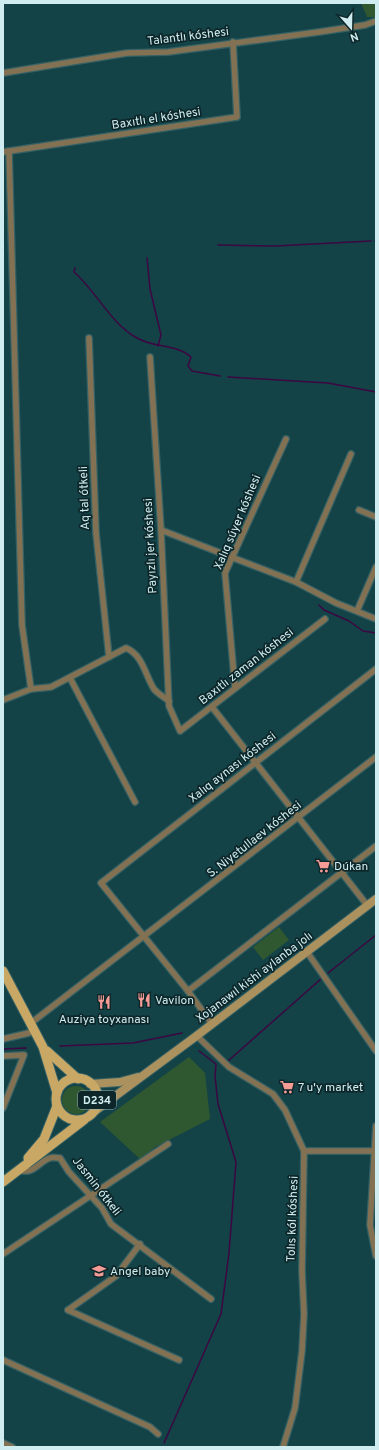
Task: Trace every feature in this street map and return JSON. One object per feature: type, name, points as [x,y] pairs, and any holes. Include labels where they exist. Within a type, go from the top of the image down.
[{"type":"main road","name":"Xojanawıl kishi aylanba jolı","points":[[3,1182],[90,1115],[197,1036],[376,898]]},
{"type":"main road","points":[[3,971],[43,1047],[57,1093],[57,1106]]},
{"type":"main road","points":[[43,1047],[78,1079]]},
{"type":"main road","name":"Xojanawıl kishi aylanba jolı","points":[[90,1084],[120,1082],[146,1074]]},
{"type":"main road","name":"D234","points":[[57,1093],[65,1082],[78,1079],[90,1084],[97,1095],[95,1108],[90,1115],[83,1119],[70,1119],[64,1116],[57,1106]]},
{"type":"main road","name":"Xojanawıl kishi aylanba jolı","points":[[19,1170],[44,1139],[57,1106]]},
{"type":"street","name":"Talantlı kóshesi","points":[[3,73],[127,53],[168,52],[233,42],[334,30],[365,25],[376,21]]},
{"type":"street","name":"Baxıtlı el kóshesi","points":[[3,152],[237,117],[233,42]]},
{"type":"street","points":[[9,151],[22,625],[31,688]]},
{"type":"street","name":"Aq tal ótkeli","points":[[90,338],[96,532],[109,657]]},
{"type":"street","name":"Payızlı jer kóshesi","points":[[150,357],[161,530],[169,706],[180,731]]},
{"type":"street","name":"Xalıq súyer kóshesi","points":[[235,688],[225,573],[286,439]]},
{"type":"street","points":[[296,582],[351,454]]},
{"type":"street","points":[[359,510],[376,517]]},
{"type":"street","points":[[161,530],[296,582],[376,619]]},
{"type":"street","points":[[357,611],[376,567]]},
{"type":"street","name":"Baxıtlı zaman kóshesi","points":[[180,731],[326,619]]},
{"type":"street","points":[[3,700],[31,688],[51,687],[126,648],[132,650],[140,659],[155,691],[169,701]]},
{"type":"street","name":"Xalıq aynası kóshesi","points":[[145,937],[101,883],[376,669]]},
{"type":"street","points":[[70,678],[135,802]]},
{"type":"street","points":[[212,707],[367,906]]},
{"type":"street","name":"S. Niyetullaev kóshesi","points":[[3,1039],[29,1033],[32,1027],[145,937],[376,757]]},
{"type":"street","points":[[188,991],[376,846]]},
{"type":"street","points":[[145,937],[212,1024]]},
{"type":"street","points":[[307,952],[376,1051]]},
{"type":"street","name":"Tolıs kól kóshesi","points":[[197,1036],[229,1067],[273,1094],[285,1110],[304,1151],[302,1271],[304,1314],[302,1351],[295,1408],[283,1447]]},
{"type":"street","points":[[3,1056],[24,1055],[3,1108]]},
{"type":"street","points":[[376,1126],[370,1225],[376,1256]]},
{"type":"street","points":[[3,1254],[168,1144]]},
{"type":"street","points":[[304,1151],[375,1151]]},
{"type":"street","name":"Jasmin ótkeli","points":[[19,1170],[25,1172],[31,1171],[51,1158],[60,1158],[69,1172],[102,1208],[111,1224],[140,1244],[211,1299]]},
{"type":"street","points":[[140,1244],[116,1276],[68,1310],[179,1360]]},
{"type":"street","points":[[3,1360],[150,1427],[158,1434]]},
{"type":"street","points":[[3,1443],[12,1447]]},
{"type":"green space","points":[[361,3],[376,3],[376,17],[367,17]]},
{"type":"green space","points":[[279,927],[289,940],[263,960],[253,947]]},
{"type":"green space","points":[[189,1057],[205,1073],[210,1119],[155,1147],[141,1160],[100,1122]]},
{"type":"green space","points":[[76,1086],[86,1090],[90,1100],[86,1110],[76,1114],[66,1110],[62,1100],[66,1090]]},
{"type":"waterway","points":[[376,161],[376,201]]},
{"type":"waterway","points":[[218,245],[275,246],[371,241]]},
{"type":"waterway","points":[[147,258],[150,289],[161,335],[158,346]]},
{"type":"waterway","points":[[75,268],[74,272],[111,316],[128,332],[144,341],[185,353],[191,357],[188,366],[192,371],[220,376]]},
{"type":"waterway","points":[[228,377],[328,383],[376,392]]},
{"type":"waterway","points":[[319,605],[324,610],[349,621],[363,631],[376,633]]},
{"type":"waterway","points":[[328,973],[376,935]]},
{"type":"waterway","points":[[228,1061],[322,978]]},
{"type":"waterway","points":[[60,1046],[133,1043],[182,1033]]},
{"type":"waterway","points":[[3,1049],[26,1048]]},
{"type":"waterway","points":[[164,1443],[221,1314],[229,1253],[236,1162],[218,1104],[215,1076],[216,1064],[199,1051]]},
{"type":"place","name":"Dúkan","points":[[323,866]]},
{"type":"place","name":"Vavilon","points":[[144,1000]]},
{"type":"place","name":"Auziya toyxanası","points":[[104,1002]]},
{"type":"place","name":"7 u'y market","points":[[287,1087]]},
{"type":"place","name":"Angel baby","points":[[99,1271]]}]
